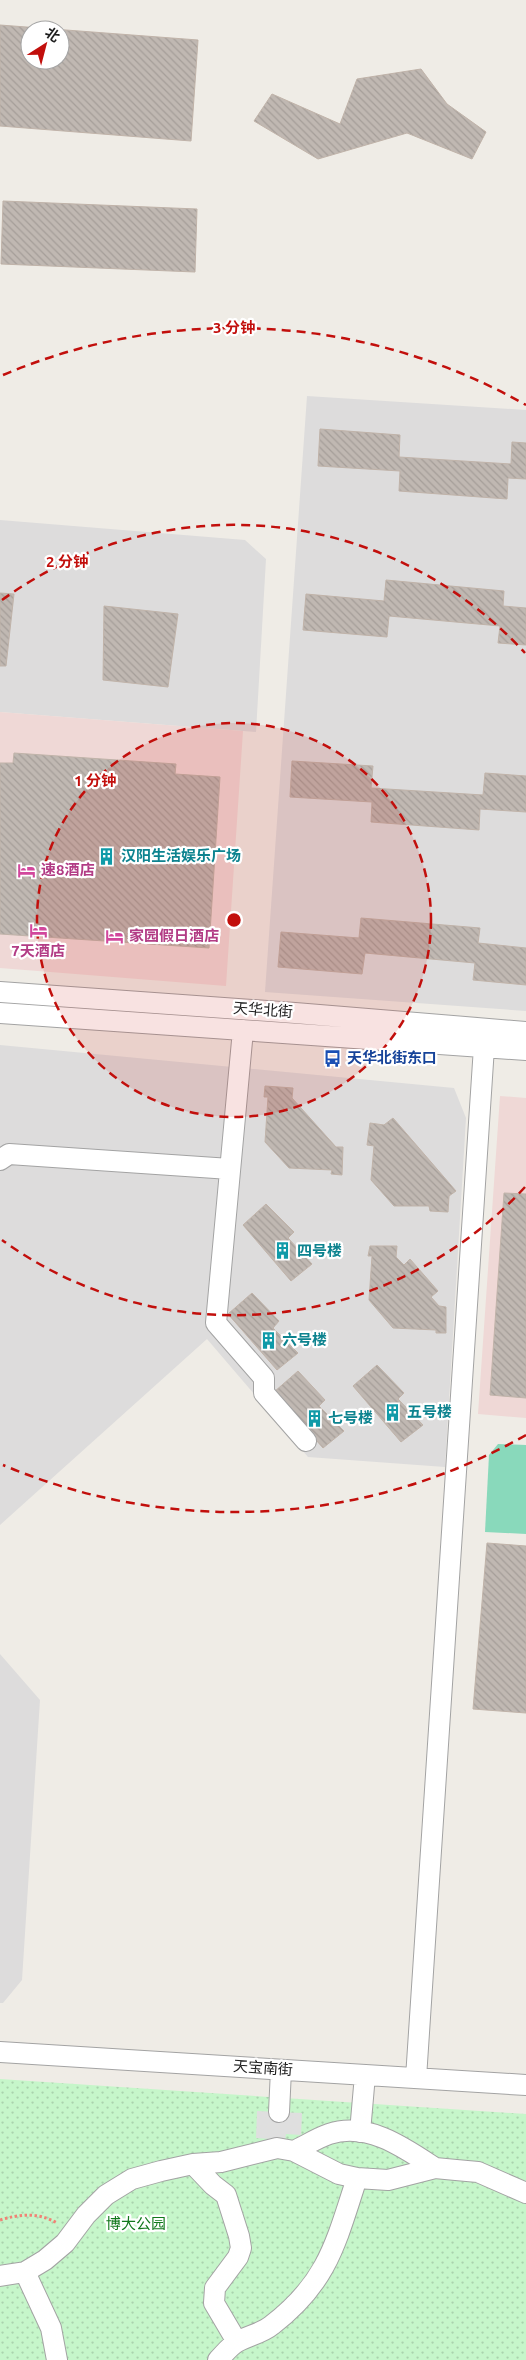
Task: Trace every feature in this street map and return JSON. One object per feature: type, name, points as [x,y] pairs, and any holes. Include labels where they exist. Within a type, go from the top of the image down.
[{"type":"street","name":"天华北街","points":[[0,992],[526,1032]]},
{"type":"street","name":"天华北街","points":[[0,1013],[526,1050]]},
{"type":"street","points":[[243,1030],[216,1323],[264,1378],[264,1393],[306,1441]]},
{"type":"street","points":[[416,2078],[484,1047]]},
{"type":"street","points":[[0,1160],[9,1154],[230,1169]]},
{"type":"street","name":"天宝南街","points":[[0,2052],[526,2085]]},
{"type":"street","points":[[279,2112],[282,2070]]},
{"type":"street","points":[[360,2132],[365,2075]]},
{"type":"street","points":[[0,2276],[25,2272],[45,2260],[73,2233],[86,2215],[106,2195],[132,2179],[194,2164],[220,2162],[329,2134],[360,2132],[401,2145],[435,2168]]},
{"type":"street","points":[[283,2146],[339,2174],[357,2178],[388,2180],[435,2168],[478,2172],[526,2193]]},
{"type":"street","points":[[194,2164],[213,2185],[226,2195],[239,2236],[241,2248],[238,2257],[215,2288],[214,2303],[237,2342]]},
{"type":"street","points":[[218,2360],[237,2342],[255,2336],[272,2326],[317,2281],[330,2259],[357,2178]]},
{"type":"street","points":[[25,2272],[51,2328],[57,2360]]},
{"type":"path","points":[[0,2220],[32,2214],[51,2219],[73,2233]]},
{"type":"shaded area","points":[[307,396],[526,410],[526,1011],[265,992]]},
{"type":"shaded area","points":[[0,520],[245,540],[266,559],[256,732],[0,712]]},
{"type":"shaded area","name":"汉阳生活娱乐广场","points":[[0,712],[243,731],[226,986],[0,968]]},
{"type":"shaded area","points":[[0,1045],[454,1088],[466,1118],[445,1467],[308,1457],[207,1339],[0,1525]]},
{"type":"shaded area","points":[[500,1096],[526,1098],[526,1418],[478,1414]]},
{"type":"shaded area","points":[[0,1654],[40,1700],[22,1980],[3,2003],[0,2003]]},
{"type":"shaded area","points":[[257,2111],[302,2113],[301,2135],[286,2134],[285,2140],[256,2138]]},
{"type":"green space","points":[[498,1444],[526,1445],[526,1534],[485,1532],[489,1455]]},
{"type":"green space","name":"博大公园","points":[[0,2079],[526,2114],[526,2360],[0,2360]]},
{"type":"building","points":[[0,25],[20,27],[20,70],[70,70],[70,30],[198,40],[191,141],[0,126]]},
{"type":"building","points":[[421,69],[447,104],[486,132],[472,159],[407,133],[318,159],[254,121],[272,94],[340,124],[357,79]]},
{"type":"building","points":[[3,201],[197,209],[195,272],[1,264]]},
{"type":"building","points":[[320,429],[400,435],[399,457],[511,464],[512,442],[526,443],[526,479],[508,478],[507,499],[399,491],[400,471],[318,466]]},
{"type":"building","points":[[386,580],[504,591],[503,606],[526,608],[526,645],[498,643],[500,626],[389,616],[387,637],[303,630],[306,594],[384,601]]},
{"type":"building","points":[[0,593],[14,594],[6,666],[0,666]]},
{"type":"building","points":[[104,606],[178,614],[168,687],[103,680]]},
{"type":"building","name":"汉阳生活娱乐广场","points":[[14,753],[176,764],[175,774],[220,777],[209,948],[0,934],[0,763],[13,763]]},
{"type":"building","points":[[292,761],[373,766],[371,788],[483,795],[485,773],[526,776],[526,812],[480,809],[479,830],[371,822],[372,802],[290,797]]},
{"type":"building","points":[[361,918],[480,928],[478,943],[526,948],[526,985],[473,980],[475,963],[365,953],[362,974],[278,967],[281,932],[359,938]]},
{"type":"building","points":[[265,1086],[293,1088],[292,1098],[336,1147],[343,1147],[342,1175],[331,1174],[332,1170],[289,1168],[265,1142],[268,1097],[264,1097]]},
{"type":"building","points":[[393,1118],[456,1191],[449,1196],[448,1212],[430,1211],[429,1206],[394,1206],[371,1180],[374,1146],[367,1145],[370,1123],[384,1125]]},
{"type":"building","points":[[504,1193],[526,1194],[526,1398],[490,1395]]},
{"type":"building","name":"四号楼","points":[[266,1204],[294,1232],[288,1238],[312,1264],[291,1281],[243,1225]]},
{"type":"building","points":[[370,1246],[397,1246],[396,1257],[404,1265],[410,1259],[438,1291],[431,1297],[439,1306],[446,1307],[446,1333],[436,1333],[436,1330],[393,1328],[369,1300],[372,1256],[368,1256]]},
{"type":"building","name":"六号楼","points":[[252,1293],[279,1321],[273,1328],[298,1353],[277,1370],[228,1314]]},
{"type":"building","name":"五号楼","points":[[377,1365],[404,1393],[398,1399],[423,1425],[401,1442],[353,1386]]},
{"type":"building","name":"七号楼","points":[[298,1371],[325,1400],[319,1406],[344,1431],[323,1448],[274,1392]]},
{"type":"building","points":[[487,1543],[526,1546],[526,1713],[473,1709]]},
{"type":"place","name":"汉阳生活娱乐广场","points":[[107,856]]},
{"type":"place","name":"速8酒店","points":[[27,870]]},
{"type":"place","name":"7天酒店","points":[[38,930]]},
{"type":"place","name":"家园假日酒店","points":[[115,936]]},
{"type":"place","name":"天华北街东口","points":[[333,1058]]},
{"type":"place","name":"四号楼","points":[[283,1251]]},
{"type":"place","name":"六号楼","points":[[268,1340]]},
{"type":"place","name":"五号楼","points":[[393,1412]]},
{"type":"place","name":"七号楼","points":[[314,1418]]}]
